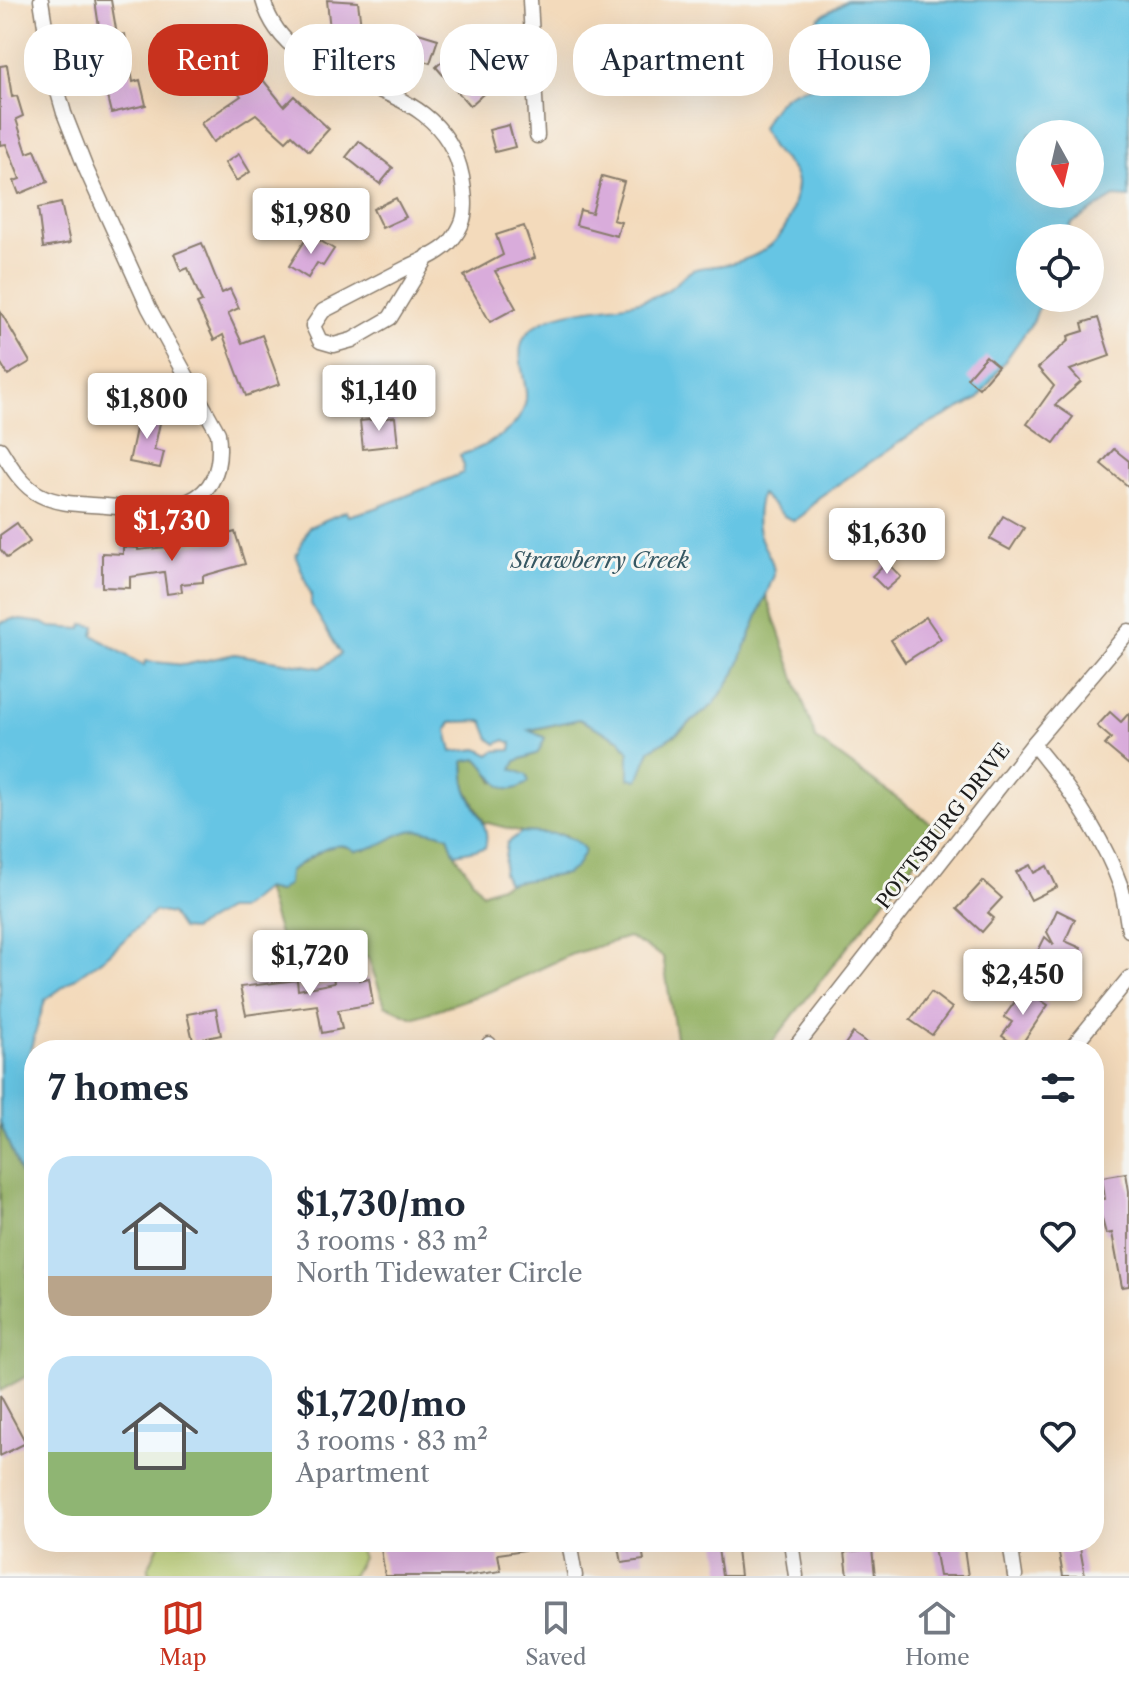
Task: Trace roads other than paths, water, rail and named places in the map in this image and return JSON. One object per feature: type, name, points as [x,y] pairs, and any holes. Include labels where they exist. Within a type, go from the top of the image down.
[{"type":"street","points":[[0,449],[26,485],[40,495],[61,502],[133,509],[173,508],[193,500],[208,489],[216,476],[221,455],[218,433],[149,308],[86,169],[64,113],[52,71],[41,0]]},
{"type":"street","points":[[263,0],[267,15],[288,44],[317,64],[405,102],[433,122],[450,142],[465,195],[463,220],[450,242],[323,311],[313,326],[320,341],[334,345],[352,340],[390,318],[428,256]]},
{"type":"street","points":[[530,0],[537,136]]},
{"type":"street","name":"POTTSBURG DRIVE","points":[[801,1040],[1033,744],[1129,631]]},
{"type":"street","points":[[1033,744],[1064,781],[1098,837],[1122,889],[1129,930]]},
{"type":"street","points":[[1078,1040],[1129,978]]},
{"type":"street","points":[[571,1552],[575,1576]]},
{"type":"street","points":[[792,1552],[796,1576]]},
{"type":"street","points":[[1011,1552],[1015,1576]]},
{"type":"water","name":"Strawberry Creek","points":[[847,0],[1129,0],[1129,198],[1114,197],[1104,203],[1104,120],[1016,120],[1016,208],[1096,208],[1071,224],[1016,224],[1016,312],[1037,312],[978,399],[916,431],[818,498],[794,521],[784,516],[761,494],[758,528],[774,575],[735,673],[714,704],[650,750],[638,780],[629,778],[629,752],[621,740],[579,719],[529,730],[545,738],[538,753],[516,761],[512,769],[527,775],[529,782],[519,788],[504,788],[478,759],[464,761],[466,787],[486,831],[485,848],[455,854],[448,836],[430,831],[406,832],[355,851],[339,845],[322,850],[289,871],[288,884],[278,892],[265,889],[239,910],[226,910],[192,930],[181,929],[171,914],[155,911],[109,954],[45,1000],[33,1040],[24,1040],[24,1183],[0,1122],[0,623],[13,619],[43,623],[50,627],[82,629],[83,624],[95,626],[93,635],[144,666],[145,661],[184,665],[235,654],[321,668],[341,654],[311,604],[311,595],[296,556],[309,527],[346,511],[348,516],[376,508],[463,473],[460,455],[482,447],[504,433],[525,405],[521,348],[527,333],[535,326],[563,314],[649,298],[668,290],[693,270],[737,262],[770,246],[790,216],[797,183],[791,169],[771,147],[762,128],[782,99],[789,95],[930,96],[930,24],[816,24],[820,17]],"holes":[[[483,721],[490,739],[497,744],[505,740],[512,743],[511,750],[494,751],[490,755],[478,749],[452,752],[447,730],[451,722]]]},
{"type":"water","points":[[522,832],[564,836],[585,850],[576,867],[566,874],[508,883],[503,873],[507,843]]}]
